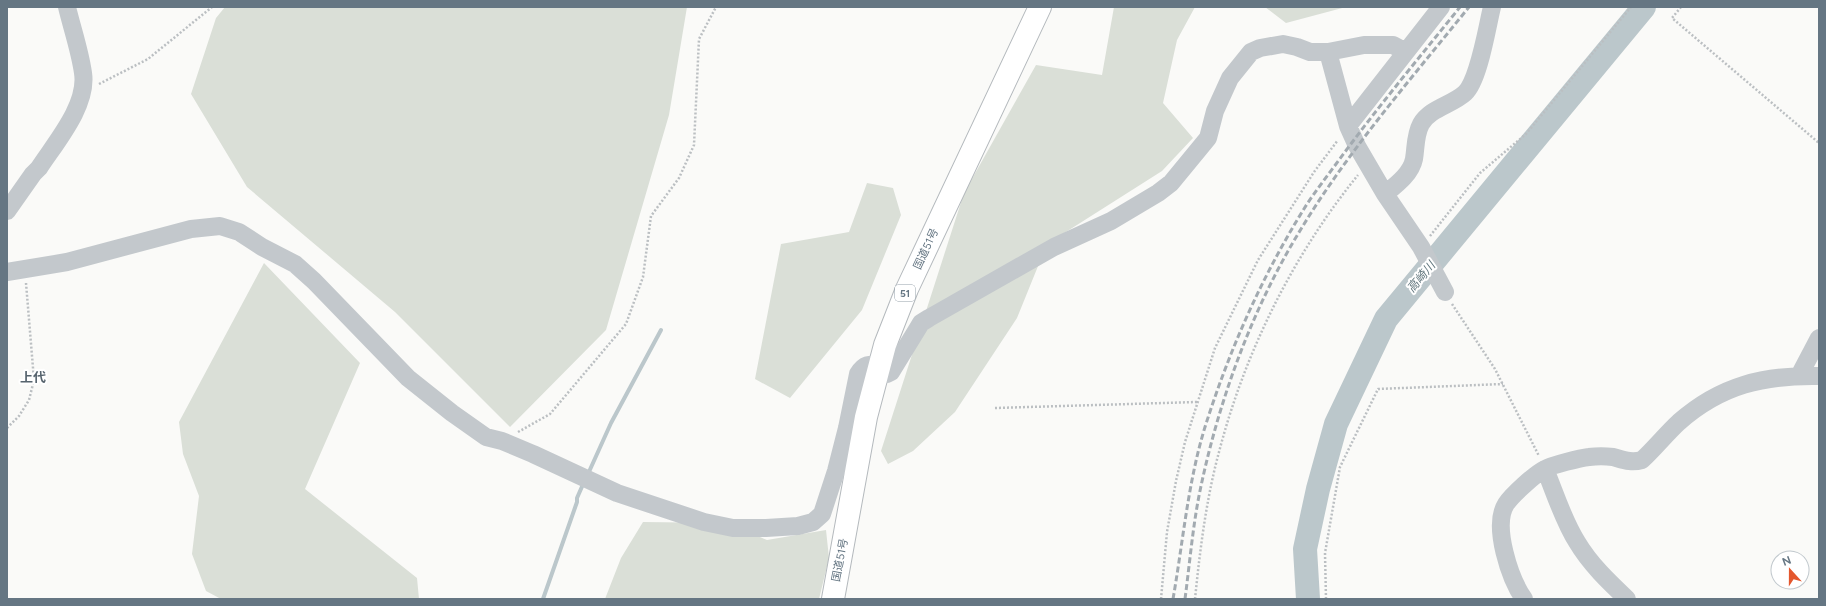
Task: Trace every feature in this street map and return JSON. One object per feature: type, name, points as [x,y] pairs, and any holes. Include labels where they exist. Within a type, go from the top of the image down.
[{"type":"highway","name":"国道51号","points":[[833,599],[866,417],[885,346],[907,289],[1040,7]]},
{"type":"street","points":[[7,211],[33,174],[39,168],[72,116],[81,98],[83,74],[67,7]]},
{"type":"street","points":[[1348,126],[1441,7]]},
{"type":"street","points":[[1385,194],[1396,186],[1410,169],[1414,161],[1417,132],[1422,122],[1429,115],[1465,93],[1472,85],[1477,73],[1492,7]]},
{"type":"street","points":[[7,272],[67,262],[136,245],[191,229],[220,226],[239,232],[262,247],[295,264],[314,281],[408,378],[452,413],[486,437],[502,441],[617,493],[704,522],[733,528],[798,526],[813,522],[822,514],[848,428],[858,374],[862,368],[867,364],[887,374],[891,372],[921,323],[1054,247],[1111,220],[1158,193],[1171,183],[1208,138],[1215,111],[1230,78],[1251,52],[1260,48],[1283,44],[1310,52],[1328,52],[1364,45],[1393,45],[1406,52]]},
{"type":"street","points":[[1328,52],[1348,126],[1367,165],[1421,247],[1445,292]]},
{"type":"street","points":[[1799,376],[1819,338]]},
{"type":"street","points":[[1524,599],[1518,590],[1504,556],[1501,521],[1506,504],[1530,480],[1545,469],[1588,457],[1612,457],[1635,462],[1642,460],[1680,422],[1723,393],[1749,383],[1769,379],[1819,376]]},
{"type":"street","points":[[1545,469],[1576,542],[1606,579],[1628,599]]},
{"type":"path","points":[[82,92],[148,59],[212,7]]},
{"type":"path","points":[[502,441],[550,414],[626,324],[643,277],[651,216],[679,178],[694,145],[700,39],[716,7]]},
{"type":"path","points":[[1421,247],[1480,173],[1526,134],[1631,7]]},
{"type":"path","points":[[1681,7],[1672,18],[1819,143]]},
{"type":"path","points":[[1161,599],[1167,532],[1176,481],[1185,442],[1197,402],[1216,348],[1258,260],[1314,172],[1348,126]]},
{"type":"path","points":[[1195,599],[1198,564],[1210,490],[1221,446],[1244,376],[1262,330],[1312,236],[1339,198],[1367,165]]},
{"type":"path","points":[[7,428],[19,416],[29,400],[34,380],[26,269]]},
{"type":"path","points":[[1445,292],[1495,369],[1545,469]]},
{"type":"path","points":[[1326,599],[1325,554],[1340,468],[1378,390],[1503,384]]},
{"type":"path","points":[[995,408],[1197,402]]},
{"type":"shaded area","points":[[225,7],[687,7],[669,115],[606,330],[510,427],[395,312],[247,187],[191,94],[216,18]]},
{"type":"shaded area","points":[[1114,7],[1195,7],[1177,40],[1163,103],[1193,138],[1162,171],[1047,244],[1017,318],[955,412],[913,451],[888,464],[881,451],[964,193],[1036,65],[1102,75]]},
{"type":"shaded area","points":[[1265,7],[1346,7],[1286,23]]},
{"type":"shaded area","points":[[867,183],[893,188],[901,215],[862,310],[790,398],[755,379],[781,244],[849,232]]},
{"type":"shaded area","points":[[264,263],[360,363],[305,489],[417,578],[419,599],[221,599],[206,591],[192,554],[199,496],[183,454],[179,422]]},
{"type":"shaded area","points":[[643,522],[727,523],[767,540],[826,530],[829,558],[819,599],[605,599],[621,558]]},
{"type":"waterway","name":"高崎川","points":[[1308,599],[1305,549],[1318,489],[1336,424],[1386,319],[1644,7]]},
{"type":"waterway","points":[[588,474],[611,423],[661,330]]},
{"type":"waterway","points":[[543,599],[577,502],[577,498],[584,482]]},
{"type":"railway","points":[[1173,599],[1190,491],[1199,448],[1225,369],[1262,284],[1307,204],[1368,121],[1460,7]]},
{"type":"railway","points":[[1185,599],[1196,514],[1209,453],[1228,386],[1253,321],[1301,229],[1339,171],[1381,115],[1469,7]]},
{"type":"district","name":"上代","points":[[33,377]]}]
